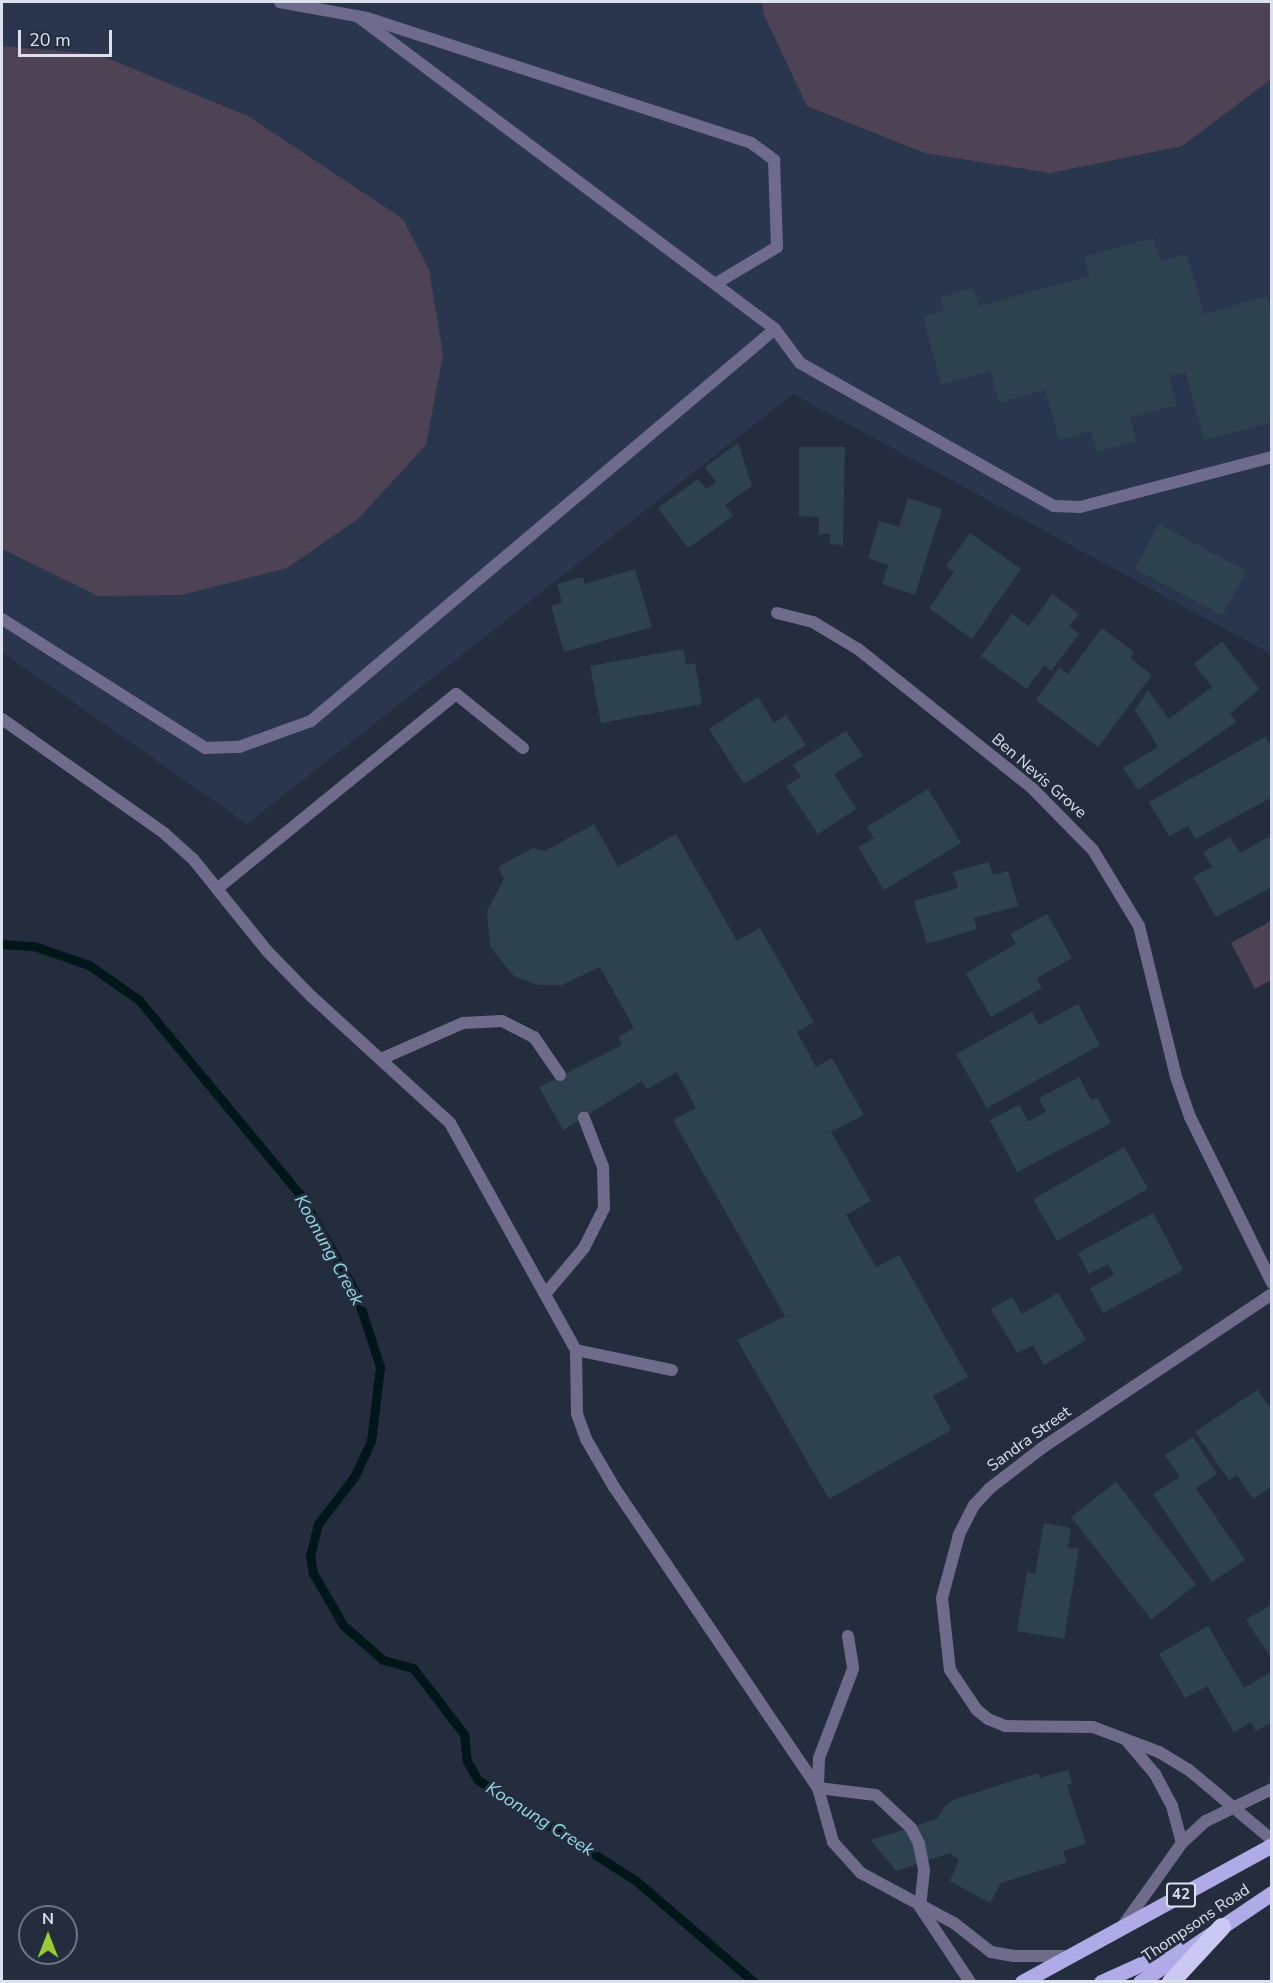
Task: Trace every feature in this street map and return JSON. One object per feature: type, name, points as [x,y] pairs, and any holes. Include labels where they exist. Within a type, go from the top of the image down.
[{"type":"highway","points":[[1171,1982],[1222,1927]]},
{"type":"main road","name":"Thompsons Road","points":[[1022,1982],[1065,1956],[1272,1845]]},
{"type":"main road","name":"Thompsons Road","points":[[1140,1982],[1272,1893]]},
{"type":"main road","points":[[1101,1982],[1222,1927]]},
{"type":"street","points":[[280,2],[357,16],[751,143],[774,159],[777,246],[715,284]]},
{"type":"street","points":[[357,16],[775,329],[800,363],[1054,506],[1080,507],[1272,457]]},
{"type":"street","points":[[2,619],[205,748],[239,747],[311,721],[775,329]]},
{"type":"street","name":"Ben Nevis Grove","points":[[777,613],[813,622],[858,648],[1032,788],[1093,850],[1139,926],[1176,1077],[1190,1117],[1272,1283]]},
{"type":"street","points":[[217,889],[456,694],[523,748]]},
{"type":"street","points":[[2,719],[164,833],[193,859],[268,952],[381,1059],[435,1105],[462,1140],[576,1350],[574,1392],[586,1439],[721,1649],[818,1788],[876,1795],[900,1814],[919,1844],[924,1870],[920,1907],[970,1982]]},
{"type":"street","points":[[381,1059],[463,1023],[502,1021],[534,1037],[560,1075]]},
{"type":"street","points":[[546,1293],[584,1248],[604,1208],[603,1167],[584,1118]]},
{"type":"street","name":"Sandra Street","points":[[1272,1294],[1007,1473],[974,1505],[950,1561],[942,1598],[945,1650],[950,1670],[977,1710],[1005,1726],[1075,1725],[1159,1752],[1189,1770],[1272,1840]]},
{"type":"street","points":[[576,1350],[672,1370]]},
{"type":"street","points":[[848,1636],[853,1670],[819,1758],[818,1788],[833,1842],[849,1862],[920,1907],[954,1923],[991,1952],[1014,1956],[1065,1956]]},
{"type":"street","points":[[1126,1740],[1155,1774],[1172,1806],[1182,1843]]},
{"type":"street","name":"Thompsons Road","points":[[1121,1928],[1182,1843],[1206,1821],[1232,1806],[1272,1789]]},
{"type":"shaded area","points":[[2,2],[1271,2],[1271,654],[793,394],[247,824],[2,652]]},
{"type":"shaded area","points":[[762,2],[1271,2],[1271,79],[1182,146],[1050,173],[925,153],[807,106],[764,15]]},
{"type":"shaded area","points":[[2,46],[97,54],[248,116],[403,219],[429,270],[443,354],[426,445],[358,519],[287,568],[181,595],[98,596],[2,549]]},
{"type":"shaded area","points":[[1271,921],[1271,980],[1255,989],[1231,943]]},
{"type":"building","points":[[1153,238],[1160,261],[1187,254],[1204,314],[1267,296],[1272,311],[1272,422],[1204,440],[1185,372],[1169,376],[1177,405],[1130,418],[1137,441],[1097,452],[1091,431],[1059,440],[1045,390],[999,403],[990,371],[941,385],[923,317],[943,311],[940,297],[974,288],[979,306],[1089,276],[1084,257]]},
{"type":"building","points":[[738,443],[752,486],[725,505],[733,516],[688,548],[658,508],[698,479],[706,489],[716,482],[705,467]]},
{"type":"building","points":[[799,447],[845,447],[843,545],[830,544],[830,534],[819,534],[819,517],[799,516]]},
{"type":"building","points":[[908,498],[942,509],[915,595],[882,584],[888,565],[868,558],[879,521],[899,527]]},
{"type":"building","points":[[1159,524],[1246,570],[1222,616],[1135,569]]},
{"type":"building","points":[[970,533],[1021,569],[972,639],[929,608],[954,572],[946,566]]},
{"type":"building","points":[[635,569],[652,627],[564,652],[551,606],[562,603],[557,584],[583,577],[585,584]]},
{"type":"building","points":[[1052,594],[1079,614],[1069,626],[1079,634],[1051,671],[1044,665],[1027,689],[981,656],[1012,614],[1029,626]]},
{"type":"building","points":[[1102,628],[1134,652],[1130,658],[1152,675],[1098,747],[1036,700],[1059,668],[1068,674]]},
{"type":"building","points":[[1222,641],[1259,689],[1230,714],[1236,722],[1138,790],[1123,768],[1158,747],[1135,710],[1148,690],[1169,719],[1212,687],[1194,664]]},
{"type":"building","points":[[683,649],[686,665],[695,663],[702,704],[601,723],[590,666]]},
{"type":"building","points":[[758,697],[774,723],[786,715],[806,745],[744,784],[709,729]]},
{"type":"building","points":[[846,731],[863,756],[834,774],[856,809],[818,834],[786,786],[801,777],[793,765]]},
{"type":"building","points":[[1265,737],[1272,747],[1272,797],[1195,839],[1188,826],[1169,836],[1149,802]]},
{"type":"building","points":[[928,789],[961,843],[884,890],[858,847],[874,838],[867,827]]},
{"type":"building","points":[[594,824],[618,867],[676,834],[737,941],[760,928],[814,1022],[797,1032],[816,1067],[832,1058],[864,1115],[831,1132],[871,1201],[846,1215],[876,1267],[899,1255],[968,1377],[933,1396],[951,1430],[829,1499],[737,1340],[785,1316],[673,1120],[696,1108],[677,1072],[647,1089],[642,1081],[563,1130],[539,1087],[622,1045],[618,1037],[634,1028],[600,967],[562,985],[538,985],[514,976],[490,947],[487,911],[504,879],[498,867],[533,848],[545,851]]},
{"type":"building","points":[[1272,835],[1272,887],[1216,917],[1193,877],[1212,867],[1203,852],[1230,837],[1240,853]]},
{"type":"building","points":[[989,862],[993,875],[1008,871],[1018,906],[974,918],[977,929],[927,944],[914,901],[958,888],[953,872]]},
{"type":"building","points":[[1047,914],[1072,958],[1037,978],[1042,988],[991,1017],[966,973],[1016,944],[1010,934]]},
{"type":"building","points":[[1078,1004],[1100,1045],[987,1108],[956,1054],[1032,1012],[1039,1025]]},
{"type":"building","points":[[1079,1077],[1091,1100],[1097,1097],[1111,1123],[1017,1172],[990,1120],[1019,1105],[1028,1121],[1046,1112],[1039,1098]]},
{"type":"building","points":[[1124,1147],[1148,1189],[1057,1241],[1033,1200]]},
{"type":"building","points":[[1153,1213],[1183,1270],[1103,1313],[1090,1288],[1114,1275],[1108,1264],[1089,1274],[1078,1253]]},
{"type":"building","points":[[1058,1293],[1086,1340],[1044,1365],[1033,1345],[1017,1353],[991,1309],[1012,1297],[1022,1314]]},
{"type":"building","points":[[1257,1390],[1272,1410],[1272,1486],[1253,1499],[1237,1475],[1229,1480],[1195,1432]]},
{"type":"building","points":[[1193,1437],[1217,1474],[1196,1488],[1245,1560],[1212,1582],[1153,1494],[1180,1477],[1165,1455]]},
{"type":"building","points":[[1116,1482],[1196,1584],[1151,1620],[1071,1517]]},
{"type":"building","points":[[1044,1523],[1071,1528],[1068,1547],[1079,1549],[1064,1639],[1017,1631],[1027,1572],[1035,1574]]},
{"type":"building","points":[[1272,1604],[1272,1659],[1246,1620]]},
{"type":"building","points":[[1208,1626],[1244,1688],[1269,1673],[1272,1676],[1272,1722],[1256,1731],[1251,1722],[1234,1732],[1207,1686],[1185,1698],[1159,1654]]},
{"type":"building","points":[[1068,1770],[1072,1783],[1067,1785],[1086,1844],[1063,1851],[1067,1862],[1001,1883],[990,1903],[950,1881],[959,1860],[950,1853],[896,1871],[871,1840],[937,1819],[945,1806],[956,1799],[1038,1773],[1040,1778]]},
{"type":"waterway","name":"Koonung Creek","points":[[2,944],[34,946],[89,965],[139,1000],[301,1196],[356,1293],[380,1367],[371,1441],[354,1477],[318,1524],[310,1555],[313,1573],[343,1625],[383,1660],[413,1668],[464,1734],[467,1761],[478,1780],[635,1880],[754,1982]]}]
